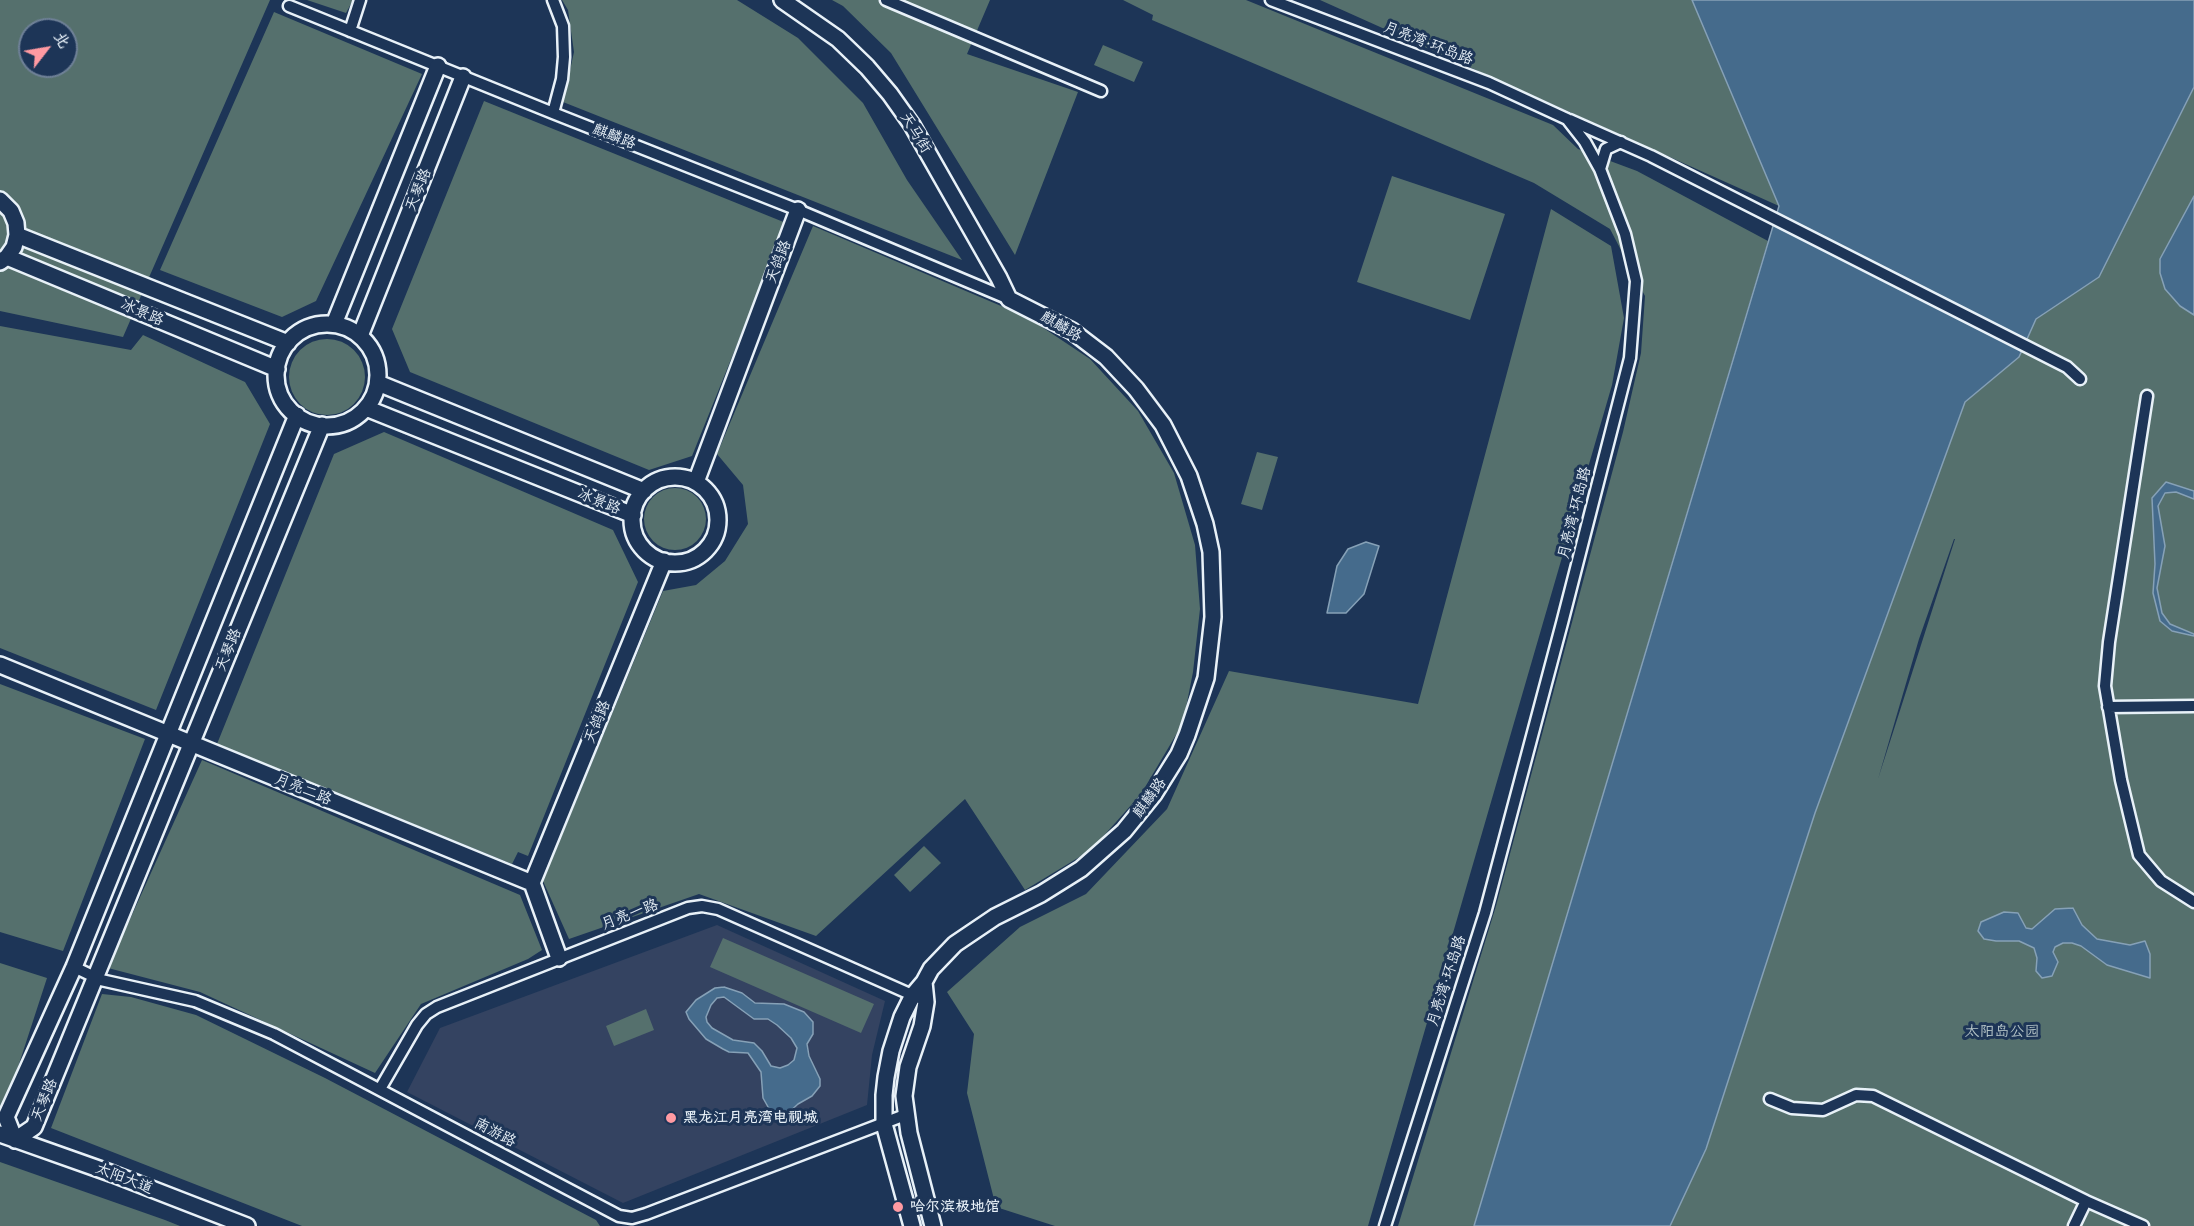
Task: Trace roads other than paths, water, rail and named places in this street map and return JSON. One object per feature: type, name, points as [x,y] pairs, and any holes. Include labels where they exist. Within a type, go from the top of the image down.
[{"type":"street","points":[[350,31],[360,0]]},
{"type":"street","points":[[553,0],[563,26],[564,57],[562,79],[553,113]]},
{"type":"street","name":"天马街","points":[[782,0],[838,39],[867,67],[890,94],[912,125],[994,268],[1009,299]]},
{"type":"street","points":[[886,0],[1101,91]]},
{"type":"street","name":"月亮湾·环岛路","points":[[1271,0],[1489,83],[1567,119],[1585,142],[1600,169],[1625,234],[1635,281],[1630,358],[1562,623],[1485,913],[1385,1226]]},
{"type":"street","name":"麒麟路","points":[[289,6],[798,210],[1009,299],[1072,331],[1106,357],[1136,388],[1163,426],[1189,476],[1207,533],[1213,573],[1211,642],[1206,678],[1194,718],[1179,754],[1141,812],[1117,838],[1081,869],[1041,894],[994,917],[963,938],[931,969],[924,982],[919,998],[922,1026],[908,1067],[904,1096],[905,1115],[933,1226]]},
{"type":"street","name":"天琴路","points":[[334,324],[438,66]]},
{"type":"street","name":"天琴路","points":[[360,336],[463,77]]},
{"type":"street","points":[[1567,119],[1651,156],[2067,367],[2080,379]]},
{"type":"street","points":[[1600,169],[1606,149],[1621,142]]},
{"type":"street","points":[[0,201],[11,211],[16,223],[17,235],[14,247],[4,260]]},
{"type":"street","name":"天鸽路","points":[[696,482],[798,210]]},
{"type":"street","name":"冰景路","points":[[17,235],[288,343]]},
{"type":"street","name":"冰景路","points":[[4,260],[277,369]]},
{"type":"street","points":[[334,324],[348,328],[360,336],[371,350],[377,366],[378,383],[374,396],[366,408],[354,418],[338,424],[322,425],[297,416],[285,403],[278,387],[277,369],[280,355],[288,343],[301,331],[316,325],[334,324]]},
{"type":"street","name":"冰景路","points":[[378,383],[644,491]]},
{"type":"street","points":[[2146,396],[2109,642],[2105,686],[2121,780],[2139,855],[2161,881],[2194,902]]},
{"type":"street","name":"冰景路","points":[[366,408],[633,515]]},
{"type":"street","name":"天琴路","points":[[297,416],[74,967],[6,1117],[15,1140],[34,1127],[322,425]]},
{"type":"street","points":[[668,477],[682,477],[696,482],[707,491],[714,502],[718,516],[714,536],[703,553],[691,560],[678,563],[664,561],[653,556],[637,539],[633,527],[636,502],[655,482],[668,477]]},
{"type":"street","name":"天鸽路","points":[[532,883],[664,561]]},
{"type":"street","name":"月亮二路","points":[[0,665],[532,883]]},
{"type":"street","points":[[2108,707],[2194,706]]},
{"type":"street","points":[[532,883],[559,958]]},
{"type":"street","name":"月亮一路","points":[[380,1089],[417,1025],[426,1014],[448,1002],[688,908],[702,906],[718,909],[919,998]]},
{"type":"street","name":"南游路","points":[[74,967],[95,976],[195,1002],[274,1034],[619,1216],[625,1222],[905,1115]]},
{"type":"street","points":[[912,1226],[884,1124],[884,1095],[891,1051],[902,1017],[919,998]]},
{"type":"street","points":[[1770,1099],[1792,1108],[1823,1110],[1856,1095],[1873,1096],[2086,1201],[2143,1226]]},
{"type":"street","name":"太阳大道","points":[[0,1134],[113,1174],[247,1226]]},
{"type":"street","points":[[2074,1226],[2086,1201]]},
{"type":"place","name":"黑龙江月亮湾电视城","points":[[671,1118]]},
{"type":"place","name":"哈尔滨极地馆","points":[[898,1207]]},
{"type":"park label","name":"太阳岛公园","points":[[2002,1032]]}]
